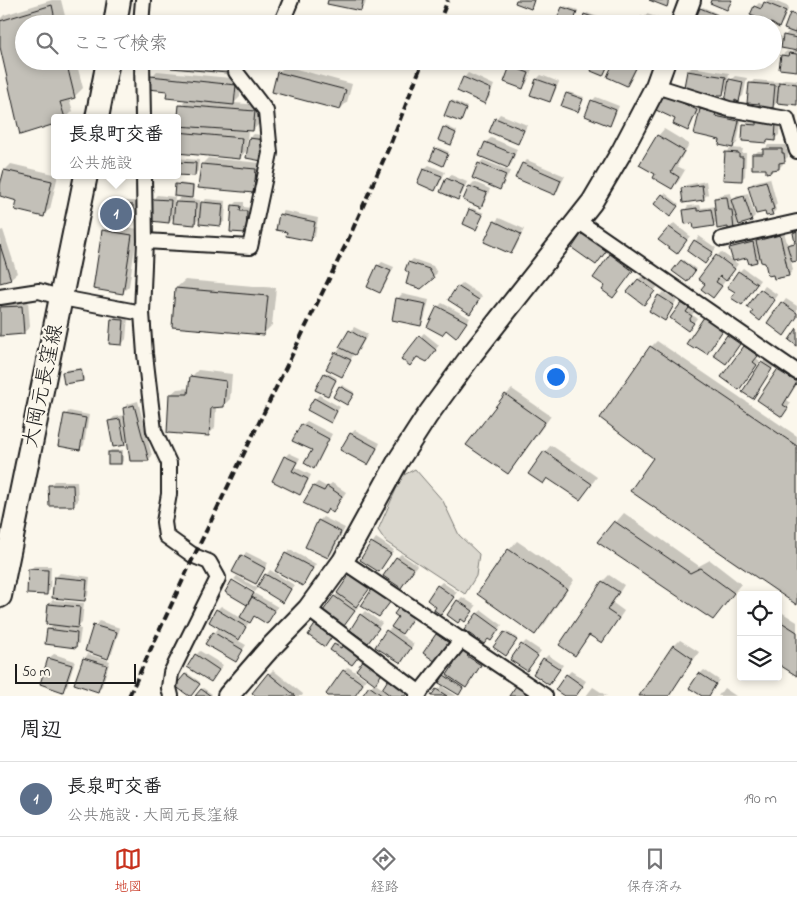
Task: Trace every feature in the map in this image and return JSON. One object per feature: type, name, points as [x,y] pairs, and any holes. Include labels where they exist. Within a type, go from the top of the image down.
[{"type":"main road","points":[[116,15],[119,0]]},
{"type":"main road","points":[[98,114],[106,70]]},
{"type":"main road","name":"大岡元長窪線","points":[[0,596],[85,179]]},
{"type":"street","points":[[142,15],[143,0]]},
{"type":"street","points":[[285,15],[291,0]]},
{"type":"street","points":[[684,15],[690,0]]},
{"type":"street","points":[[142,70],[142,114]]},
{"type":"street","points":[[145,241],[250,247],[270,153],[266,111],[236,70]]},
{"type":"street","points":[[228,696],[308,609],[343,560],[398,462],[427,416],[472,353],[592,202],[622,151],[662,70]]},
{"type":"street","points":[[656,86],[729,109],[787,119],[797,151]]},
{"type":"street","points":[[144,179],[145,241],[142,313],[144,354],[154,430],[169,463],[169,494],[164,522],[166,536],[194,556],[209,562],[218,578],[172,673],[168,688],[171,696]]},
{"type":"street","points":[[578,221],[797,372]]},
{"type":"street","points":[[722,239],[797,222]]},
{"type":"street","points":[[0,297],[39,290],[62,298],[142,313]]},
{"type":"street","points":[[343,560],[545,696]]},
{"type":"street","points":[[308,609],[418,694],[462,639]]},
{"type":"shaded area","points":[[415,469],[443,501],[459,535],[479,554],[476,576],[465,594],[386,542],[378,530],[402,476]]},
{"type":"building","points":[[328,0],[363,0],[361,11],[327,4]]},
{"type":"building","points":[[516,0],[534,0],[531,9],[515,3]]},
{"type":"building","points":[[649,0],[669,0],[667,7]]},
{"type":"building","points":[[711,0],[732,0],[727,10],[710,3]]},
{"type":"building","points":[[764,2],[786,11],[782,21],[782,15],[750,15],[754,6],[761,9]]},
{"type":"building","points":[[52,5],[54,15],[20,15]]},
{"type":"building","points":[[562,7],[577,12],[576,15],[558,15]]},
{"type":"building","points":[[700,8],[717,15],[697,15]]},
{"type":"building","points":[[790,13],[797,16],[795,33],[784,29]]},
{"type":"building","points":[[15,16],[15,70],[68,70],[75,98],[60,102],[64,114],[51,114],[51,125],[20,135],[0,47],[0,21]]},
{"type":"building","points":[[783,35],[797,38],[797,51],[782,48]]},
{"type":"building","points":[[789,53],[797,54],[797,71],[782,69],[782,55],[788,56]]},
{"type":"building","points":[[193,70],[227,70],[227,73]]},
{"type":"building","points":[[508,70],[521,70],[529,73],[523,89],[504,82]]},
{"type":"building","points":[[591,70],[606,70],[603,76]]},
{"type":"building","points":[[610,70],[635,70],[627,86],[607,77]]},
{"type":"building","points":[[687,71],[726,77],[723,95],[718,95],[717,99],[683,92]]},
{"type":"building","points":[[277,72],[346,90],[340,110],[272,92]]},
{"type":"building","points":[[150,76],[236,85],[234,105],[166,98],[167,91],[148,89]]},
{"type":"building","points":[[463,77],[491,89],[485,104],[457,91]]},
{"type":"building","points":[[536,79],[556,86],[550,102],[530,95]]},
{"type":"building","points":[[729,79],[743,82],[739,102],[735,100],[734,104],[725,102]]},
{"type":"building","points":[[779,82],[797,84],[797,105],[777,103]]},
{"type":"building","points":[[749,83],[775,85],[773,108],[747,103]]},
{"type":"building","points":[[566,93],[583,99],[578,112],[561,106]]},
{"type":"building","points":[[664,94],[697,110],[688,131],[673,124],[675,119],[656,110]]},
{"type":"building","points":[[591,100],[616,110],[610,126],[585,116]]},
{"type":"building","points":[[450,101],[466,109],[461,122],[444,116]]},
{"type":"building","points":[[179,105],[255,111],[253,131],[181,126],[181,114],[178,114]]},
{"type":"building","points":[[700,109],[716,113],[715,116],[739,121],[733,148],[719,145],[720,140],[694,134]]},
{"type":"building","points":[[495,118],[524,130],[518,144],[489,132]]},
{"type":"building","points":[[757,121],[776,123],[775,141],[767,140],[767,143],[742,141],[743,124],[757,125]]},
{"type":"building","points":[[443,127],[456,133],[451,145],[438,140]]},
{"type":"building","points":[[181,132],[242,138],[240,159],[181,153]]},
{"type":"building","points":[[657,135],[684,151],[671,172],[679,177],[672,189],[653,178],[655,174],[639,165]]},
{"type":"building","points":[[249,138],[265,140],[262,161],[246,158]]},
{"type":"building","points":[[485,142],[514,154],[508,168],[479,156]]},
{"type":"building","points":[[435,148],[448,154],[443,166],[430,160]]},
{"type":"building","points":[[763,149],[782,149],[785,162],[779,163],[779,169],[766,173],[766,169],[752,169],[752,154],[763,154]]},
{"type":"building","points":[[725,152],[739,153],[739,157],[743,157],[742,181],[723,180]]},
{"type":"building","points":[[181,162],[196,163],[195,176],[181,175]]},
{"type":"building","points":[[478,163],[506,175],[500,190],[472,178]]},
{"type":"building","points":[[522,163],[561,180],[555,195],[515,178]]},
{"type":"building","points":[[201,164],[256,169],[254,193],[198,188]]},
{"type":"building","points":[[423,169],[442,176],[435,191],[417,183]]},
{"type":"building","points":[[4,170],[52,181],[44,217],[15,210],[17,201],[0,196],[0,185]]},
{"type":"building","points":[[446,178],[464,186],[458,200],[440,192]]},
{"type":"building","points":[[766,181],[774,209],[771,210],[773,215],[766,216],[765,212],[756,214],[748,186]]},
{"type":"building","points":[[175,184],[193,186],[192,198],[174,196]]},
{"type":"building","points":[[702,185],[704,200],[683,203],[681,188]]},
{"type":"building","points":[[469,186],[487,193],[481,208],[463,200]]},
{"type":"building","points":[[662,194],[678,206],[670,217],[654,204]]},
{"type":"building","points":[[744,196],[752,221],[739,225],[731,200]]},
{"type":"building","points":[[727,197],[729,210],[732,210],[734,230],[728,231],[728,227],[717,229],[714,198]]},
{"type":"building","points":[[152,199],[171,200],[169,223],[150,221]]},
{"type":"building","points":[[175,202],[196,203],[195,225],[173,223]]},
{"type":"building","points":[[201,202],[223,204],[221,226],[199,224]]},
{"type":"building","points":[[104,204],[133,205],[133,222],[104,222]]},
{"type":"building","points":[[232,205],[241,206],[240,211],[247,211],[246,233],[230,232]]},
{"type":"building","points":[[697,208],[697,211],[711,209],[714,226],[694,229],[693,223],[685,224],[683,210]]},
{"type":"building","points":[[469,209],[483,215],[476,230],[463,224]]},
{"type":"building","points":[[279,214],[315,222],[311,241],[286,236],[287,232],[276,230]]},
{"type":"building","points":[[494,221],[521,234],[511,254],[484,242]]},
{"type":"building","points":[[669,227],[687,240],[677,254],[658,240]]},
{"type":"building","points":[[102,230],[132,235],[123,294],[93,289]]},
{"type":"building","points":[[797,231],[797,261],[792,262],[787,245],[795,243],[793,233]]},
{"type":"building","points":[[582,233],[607,250],[596,265],[572,248]]},
{"type":"building","points":[[780,235],[789,276],[774,279],[773,275],[768,276],[765,263],[761,262],[756,241]]},
{"type":"building","points":[[694,240],[713,252],[705,264],[687,251]]},
{"type":"building","points":[[753,242],[757,262],[749,264],[747,258],[733,261],[729,248]]},
{"type":"building","points":[[0,245],[11,280],[0,283]]},
{"type":"building","points":[[610,254],[633,271],[613,298],[602,290],[605,286],[593,278]]},
{"type":"building","points":[[716,255],[735,269],[726,281],[720,276],[716,282],[722,286],[713,298],[701,289],[705,284],[698,279]]},
{"type":"building","points":[[681,260],[695,271],[687,282],[672,271]]},
{"type":"building","points":[[408,262],[429,269],[434,278],[421,289],[406,284],[409,273],[405,270]]},
{"type":"building","points":[[377,265],[391,271],[380,293],[367,287]]},
{"type":"building","points":[[738,271],[757,284],[742,305],[731,298],[735,292],[727,287]]},
{"type":"building","points":[[638,279],[655,291],[644,305],[627,292]]},
{"type":"building","points":[[457,286],[479,300],[470,314],[448,300]]},
{"type":"building","points":[[175,288],[268,296],[264,335],[172,327]]},
{"type":"building","points":[[760,289],[775,300],[760,321],[751,314],[753,311],[747,307]]},
{"type":"building","points":[[658,295],[674,305],[665,321],[649,311]]},
{"type":"building","points":[[396,298],[426,304],[421,326],[392,320]]},
{"type":"building","points":[[781,302],[797,313],[797,317],[784,336],[767,323]]},
{"type":"building","points":[[681,303],[689,308],[686,312],[692,316],[689,320],[694,323],[688,331],[670,318]]},
{"type":"building","points":[[22,306],[24,334],[0,336],[0,307]]},
{"type":"building","points":[[437,306],[467,322],[456,338],[446,330],[442,335],[427,327]]},
{"type":"building","points":[[704,317],[723,330],[707,354],[696,347],[694,349],[686,344]]},
{"type":"building","points":[[111,319],[124,320],[122,345],[109,344]]},
{"type":"building","points":[[797,328],[797,346],[789,340]]},
{"type":"building","points":[[349,330],[364,339],[355,355],[339,347]]},
{"type":"building","points":[[727,335],[740,344],[726,364],[713,355]]},
{"type":"building","points":[[419,336],[436,350],[427,362],[417,357],[410,366],[401,359]]},
{"type":"building","points":[[650,346],[797,446],[797,605],[782,595],[782,591],[776,591],[630,491],[653,458],[600,418]]},
{"type":"building","points":[[744,346],[758,356],[753,362],[757,365],[739,390],[721,377]]},
{"type":"building","points":[[335,352],[351,360],[342,377],[326,369]]},
{"type":"building","points":[[761,362],[772,369],[753,399],[742,392]]},
{"type":"building","points":[[81,369],[83,381],[64,384],[62,372]]},
{"type":"building","points":[[777,370],[797,382],[783,405],[788,408],[782,417],[757,400]]},
{"type":"building","points":[[324,373],[336,380],[328,396],[315,390]]},
{"type":"building","points":[[190,376],[226,381],[224,407],[211,408],[209,436],[167,433],[169,394],[188,394]]},
{"type":"building","points":[[339,386],[354,394],[347,405],[333,397]]},
{"type":"building","points":[[505,394],[545,422],[508,474],[466,445]]},
{"type":"building","points":[[314,398],[337,411],[331,423],[307,410]]},
{"type":"building","points":[[134,405],[149,461],[130,461],[123,408]]},
{"type":"building","points":[[64,414],[86,418],[80,450],[58,446]]},
{"type":"building","points":[[120,419],[125,445],[113,447],[108,421]]},
{"type":"building","points":[[301,424],[329,439],[314,469],[304,463],[312,450],[292,441]]},
{"type":"building","points":[[350,433],[377,448],[368,465],[340,450]]},
{"type":"building","points":[[544,451],[592,484],[580,500],[547,478],[543,484],[528,474]]},
{"type":"building","points":[[108,452],[121,452],[121,464],[108,464]]},
{"type":"building","points":[[284,456],[297,462],[292,471],[308,479],[300,495],[272,481]]},
{"type":"building","points":[[48,485],[73,485],[74,506],[49,506]]},
{"type":"building","points":[[313,486],[324,491],[327,486],[342,496],[333,513],[328,509],[325,514],[303,503]]},
{"type":"building","points":[[318,520],[341,532],[328,558],[305,547]]},
{"type":"building","points":[[614,521],[690,573],[700,568],[734,593],[713,620],[597,542]]},
{"type":"building","points":[[371,542],[391,554],[379,572],[360,560]]},
{"type":"building","points":[[508,549],[567,589],[535,635],[477,594]]},
{"type":"building","points":[[285,553],[313,568],[303,586],[275,571]]},
{"type":"building","points":[[241,555],[265,568],[256,584],[232,572]]},
{"type":"building","points":[[396,557],[414,569],[401,588],[383,576]]},
{"type":"building","points":[[28,569],[48,570],[47,595],[27,594]]},
{"type":"building","points":[[265,574],[291,589],[283,603],[257,587]]},
{"type":"building","points":[[350,574],[370,588],[356,607],[337,593]]},
{"type":"building","points":[[54,577],[87,580],[85,601],[52,598]]},
{"type":"building","points":[[232,580],[254,593],[247,605],[225,592]]},
{"type":"building","points":[[602,581],[619,592],[607,610],[619,618],[602,643],[589,635],[575,656],[559,645]]},
{"type":"building","points":[[437,585],[454,597],[441,615],[434,610],[436,607],[427,600]]},
{"type":"building","points":[[372,589],[391,601],[379,617],[361,606]]},
{"type":"building","points":[[334,596],[355,611],[344,626],[323,611]]},
{"type":"building","points":[[252,597],[275,611],[267,624],[254,616],[250,623],[240,617]]},
{"type":"building","points":[[457,600],[473,611],[465,622],[461,619],[458,623],[447,615]]},
{"type":"building","points":[[48,604],[80,607],[78,628],[46,624]]},
{"type":"building","points":[[400,606],[414,616],[402,634],[391,627],[398,617],[394,614]]},
{"type":"building","points":[[216,609],[246,627],[239,640],[209,622]]},
{"type":"building","points":[[477,613],[499,629],[491,641],[488,639],[484,644],[464,630]]},
{"type":"building","points":[[360,614],[379,628],[368,643],[350,630]]},
{"type":"building","points":[[316,623],[333,635],[325,647],[308,635]]},
{"type":"building","points":[[782,623],[797,632],[797,676],[782,667]]},
{"type":"building","points":[[93,625],[117,632],[108,659],[85,651]]},
{"type":"building","points":[[47,629],[77,633],[76,648],[45,644]]},
{"type":"building","points":[[386,630],[411,648],[401,663],[375,647]]},
{"type":"building","points":[[213,632],[243,650],[236,662],[205,644]]},
{"type":"building","points":[[504,632],[517,640],[506,656],[493,647]]},
{"type":"building","points":[[436,634],[449,643],[436,662],[423,653]]},
{"type":"building","points":[[334,644],[341,648],[343,645],[359,656],[352,665],[330,650]]},
{"type":"building","points":[[521,644],[538,656],[527,671],[510,660]]},
{"type":"building","points":[[673,645],[693,659],[669,696],[639,696]]},
{"type":"building","points":[[463,650],[469,654],[467,656],[481,665],[466,688],[447,675]]},
{"type":"building","points":[[195,654],[219,670],[211,682],[187,667]]},
{"type":"building","points":[[48,658],[72,665],[63,692],[40,684]]},
{"type":"building","points":[[83,658],[107,665],[98,692],[74,684]]},
{"type":"building","points":[[543,658],[560,669],[549,685],[533,674]]},
{"type":"building","points":[[364,659],[383,672],[375,684],[356,670]]},
{"type":"building","points":[[343,670],[363,684],[355,696],[328,696],[326,694]]},
{"type":"building","points":[[268,673],[296,696],[256,696],[252,693]]},
{"type":"building","points":[[699,673],[716,684],[709,696],[702,696],[689,688]]},
{"type":"building","points":[[185,674],[200,684],[191,696],[175,686]]},
{"type":"building","points":[[566,674],[583,686],[576,696],[564,696],[555,690]]},
{"type":"building","points":[[444,675],[463,688],[459,695],[439,683]]},
{"type":"building","points":[[389,678],[408,691],[405,696],[391,696],[382,689]]},
{"type":"building","points":[[369,686],[383,696],[362,696]]},
{"type":"building","points":[[516,686],[529,696],[509,696]]},
{"type":"building","points":[[201,689],[211,696],[195,696]]},
{"type":"building","points":[[436,689],[447,696],[431,696]]},
{"type":"railway","points":[[442,15],[448,0]]},
{"type":"railway","points":[[129,696],[194,556],[348,240],[390,145],[419,70]]},
{"type":"place","name":"長泉町交番","points":[[116,214]]}]
